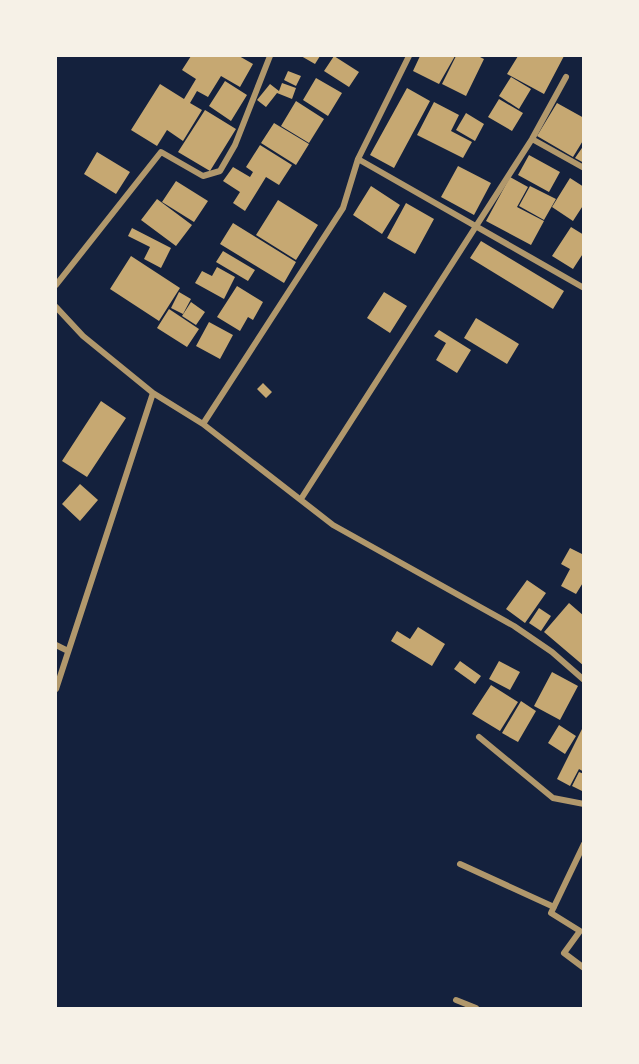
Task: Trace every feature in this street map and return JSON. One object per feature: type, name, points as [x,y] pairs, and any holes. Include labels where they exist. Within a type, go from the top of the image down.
[{"type":"street","points":[[56,285],[161,152],[203,176],[220,171],[235,145],[270,56]]},
{"type":"street","points":[[203,424],[343,208],[358,159],[409,56]]},
{"type":"street","points":[[300,499],[532,138],[566,77]]},
{"type":"street","points":[[532,138],[584,168]]},
{"type":"street","points":[[358,159],[584,288]]},
{"type":"street","points":[[56,307],[84,336],[153,393],[203,424],[333,525],[514,626],[552,652],[584,680]]},
{"type":"street","points":[[56,689],[153,393]]},
{"type":"street","points":[[56,645],[68,651]]},
{"type":"street","points":[[478,737],[553,798],[584,804]]},
{"type":"street","points":[[584,844],[551,913],[580,932],[564,953],[584,968]]},
{"type":"street","points":[[460,864],[554,907]]},
{"type":"street","points":[[456,1000],[476,1008]]},
{"type":"building","points":[[191,56],[239,56],[253,64],[240,87],[221,76],[208,97],[197,91],[190,103],[202,110],[183,141],[167,130],[157,146],[131,130],[160,84],[184,99],[196,79],[182,70]]},
{"type":"building","points":[[301,56],[320,56],[315,64]]},
{"type":"building","points":[[334,56],[359,72],[349,87],[324,71]]},
{"type":"building","points":[[420,56],[455,56],[439,84],[413,71]]},
{"type":"building","points":[[456,56],[478,56],[484,59],[466,96],[442,84]]},
{"type":"building","points":[[518,56],[564,56],[544,94],[507,74]]},
{"type":"building","points":[[288,71],[301,76],[296,86],[284,80]]},
{"type":"building","points":[[511,77],[531,89],[519,109],[499,96]]},
{"type":"building","points":[[316,78],[342,93],[328,116],[303,100]]},
{"type":"building","points":[[225,81],[247,95],[231,121],[209,106]]},
{"type":"building","points":[[282,83],[296,88],[292,99],[277,93],[266,107],[257,100],[270,84],[279,91]]},
{"type":"building","points":[[407,88],[430,101],[394,168],[370,155]]},
{"type":"building","points":[[499,99],[523,113],[512,131],[488,117]]},
{"type":"building","points":[[296,101],[324,119],[309,143],[281,126]]},
{"type":"building","points":[[434,102],[459,115],[451,131],[472,142],[463,158],[417,135]]},
{"type":"building","points":[[557,103],[584,118],[584,139],[573,157],[537,136]]},
{"type":"building","points":[[205,110],[236,129],[210,171],[178,152]]},
{"type":"building","points":[[466,113],[484,124],[475,141],[456,130]]},
{"type":"building","points":[[274,123],[309,144],[296,165],[261,143]]},
{"type":"building","points":[[260,145],[292,165],[279,185],[266,177],[245,211],[233,203],[240,192],[223,181],[233,167],[250,177],[253,172],[246,167]]},
{"type":"building","points":[[584,145],[584,163],[575,158]]},
{"type":"building","points":[[97,152],[130,172],[116,194],[84,174]]},
{"type":"building","points":[[529,155],[560,172],[549,192],[518,175]]},
{"type":"building","points":[[458,166],[491,183],[474,215],[441,197]]},
{"type":"building","points":[[510,177],[528,187],[517,207],[544,221],[531,245],[486,221]]},
{"type":"building","points":[[570,178],[584,187],[584,204],[573,221],[552,207]]},
{"type":"building","points":[[176,181],[208,201],[194,222],[162,202]]},
{"type":"building","points":[[371,186],[400,205],[382,234],[353,215]]},
{"type":"building","points":[[530,186],[556,199],[544,220],[519,206]]},
{"type":"building","points":[[157,199],[192,225],[176,246],[141,220]]},
{"type":"building","points":[[278,200],[318,225],[296,260],[256,235]]},
{"type":"building","points":[[406,203],[434,219],[415,254],[387,238]]},
{"type":"building","points":[[233,223],[296,262],[284,283],[220,244]]},
{"type":"building","points":[[571,227],[584,235],[584,252],[573,269],[552,256]]},
{"type":"building","points":[[132,228],[171,248],[161,268],[144,259],[150,247],[128,236]]},
{"type":"building","points":[[481,241],[564,291],[553,309],[470,258]]},
{"type":"building","points":[[223,251],[255,270],[248,281],[216,262]]},
{"type":"building","points":[[131,256],[180,288],[159,321],[110,289]]},
{"type":"building","points":[[217,267],[235,277],[224,299],[195,283],[202,271],[212,276]]},
{"type":"building","points":[[237,286],[263,302],[253,320],[248,317],[240,331],[217,317]]},
{"type":"building","points":[[179,292],[191,299],[183,314],[171,308]]},
{"type":"building","points":[[384,292],[407,306],[390,333],[367,318]]},
{"type":"building","points":[[191,302],[205,312],[196,325],[182,316]]},
{"type":"building","points":[[169,309],[199,329],[187,347],[157,328]]},
{"type":"building","points":[[476,318],[519,344],[507,364],[464,338]]},
{"type":"building","points":[[209,322],[233,335],[220,359],[196,346]]},
{"type":"building","points":[[439,330],[471,350],[457,373],[436,360],[446,343],[434,336]]},
{"type":"building","points":[[263,383],[272,392],[266,398],[257,389]]},
{"type":"building","points":[[101,401],[126,418],[87,477],[62,461]]},
{"type":"building","points":[[80,484],[98,500],[80,521],[62,504]]},
{"type":"building","points":[[570,548],[584,555],[584,581],[576,594],[561,586],[570,569],[561,564]]},
{"type":"building","points":[[527,580],[546,593],[525,623],[506,609]]},
{"type":"building","points":[[569,603],[584,616],[584,666],[544,632]]},
{"type":"building","points":[[539,608],[551,616],[541,631],[529,623]]},
{"type":"building","points":[[418,627],[445,644],[432,666],[391,641],[397,631],[410,639]]},
{"type":"building","points":[[460,661],[481,676],[475,684],[454,669]]},
{"type":"building","points":[[499,661],[520,672],[510,690],[489,679]]},
{"type":"building","points":[[552,672],[578,686],[560,720],[534,706]]},
{"type":"building","points":[[491,685],[518,702],[500,731],[472,714]]},
{"type":"building","points":[[521,701],[536,711],[518,742],[502,733]]},
{"type":"building","points":[[559,725],[576,736],[565,754],[548,743]]},
{"type":"building","points":[[584,725],[584,772],[579,769],[570,786],[557,779]]},
{"type":"building","points":[[579,772],[584,774],[584,792],[572,786]]}]
